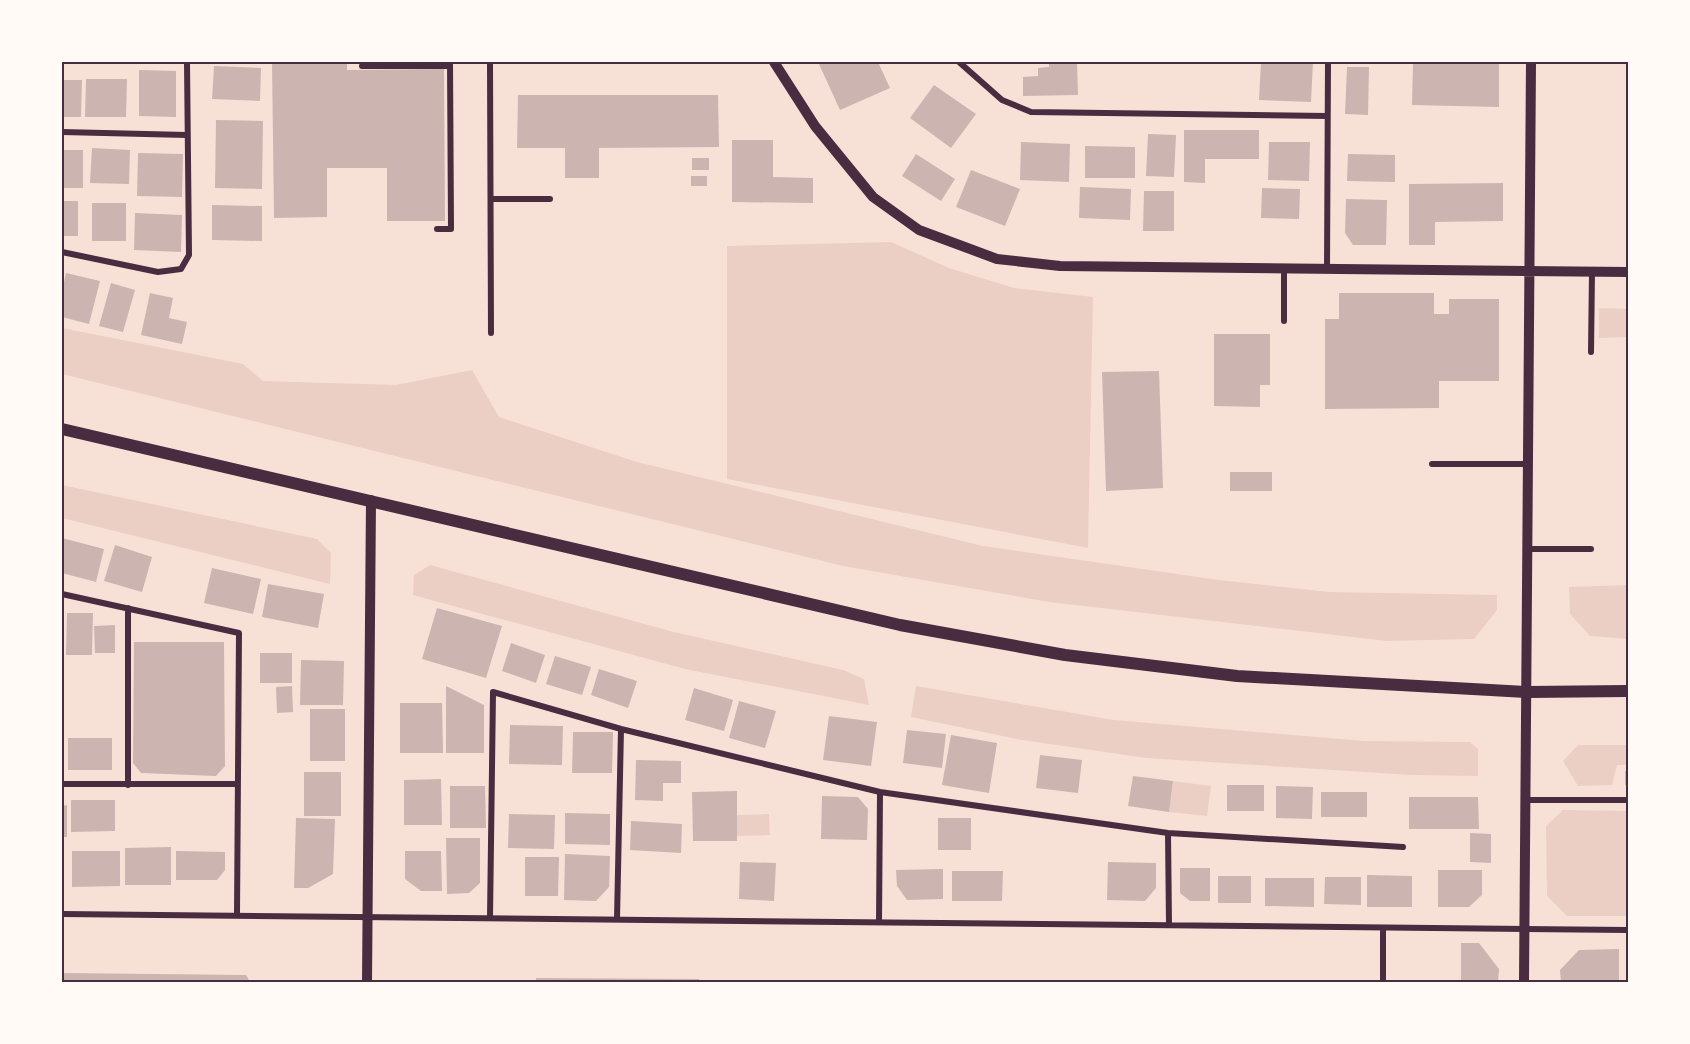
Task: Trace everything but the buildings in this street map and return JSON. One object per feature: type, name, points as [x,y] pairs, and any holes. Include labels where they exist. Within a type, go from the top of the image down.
[{"type":"main road","points":[[62,429],[900,625],[1065,656],[1237,676],[1527,692],[1629,691]]},
{"type":"street","points":[[62,252],[158,272],[181,269],[189,255],[187,62]]},
{"type":"street","points":[[490,62],[491,333]]},
{"type":"street","points":[[774,62],[815,126],[873,197],[919,230],[998,259],[1060,266],[1629,272]]},
{"type":"street","points":[[959,62],[1002,100],[1031,112],[1327,116]]},
{"type":"street","points":[[1327,269],[1328,62]]},
{"type":"street","points":[[1524,982],[1531,62]]},
{"type":"street","points":[[362,66],[450,64],[451,229],[437,229]]},
{"type":"street","points":[[62,132],[187,135]]},
{"type":"street","points":[[491,199],[550,199]]},
{"type":"street","points":[[1284,269],[1284,321]]},
{"type":"street","points":[[1591,352],[1592,272]]},
{"type":"street","points":[[1432,464],[1528,464]]},
{"type":"street","points":[[367,982],[371,500]]},
{"type":"street","points":[[1528,549],[1591,549]]},
{"type":"street","points":[[62,594],[239,633],[236,784],[237,915]]},
{"type":"street","points":[[128,608],[128,785]]},
{"type":"street","points":[[490,918],[493,692],[621,729],[880,792],[1168,833],[1403,847]]},
{"type":"street","points":[[617,919],[621,729]]},
{"type":"street","points":[[62,784],[236,784]]},
{"type":"street","points":[[879,922],[880,792]]},
{"type":"street","points":[[1526,800],[1629,800]]},
{"type":"street","points":[[1168,833],[1169,925]]},
{"type":"street","points":[[62,914],[1629,930]]},
{"type":"street","points":[[1383,928],[1383,982]]},
{"type":"shaded area","points":[[891,242],[949,268],[1014,288],[1093,297],[1088,548],[727,479],[727,246]]},
{"type":"shaded area","points":[[1599,308],[1628,309],[1628,337],[1599,338]]},
{"type":"shaded area","points":[[62,328],[243,364],[263,381],[396,385],[472,370],[499,417],[637,462],[983,546],[1219,580],[1329,592],[1497,595],[1497,610],[1474,639],[1387,641],[1049,602],[843,566],[62,374]]},
{"type":"shaded area","points":[[62,485],[317,539],[331,553],[330,584],[62,518]]},
{"type":"shaded area","points":[[430,565],[674,632],[843,670],[864,679],[869,705],[685,669],[413,595],[414,575]]},
{"type":"shaded area","points":[[1628,585],[1628,639],[1590,636],[1570,614],[1569,587]]},
{"type":"shaded area","points":[[916,686],[1114,720],[1364,741],[1470,742],[1478,749],[1478,776],[1412,775],[1146,758],[1022,740],[911,717]]},
{"type":"shaded area","points":[[1578,745],[1628,745],[1628,765],[1617,765],[1612,785],[1578,786],[1563,761]]},
{"type":"shaded area","points":[[1173,781],[1211,786],[1207,816],[1169,812]]},
{"type":"shaded area","points":[[1563,810],[1628,811],[1628,916],[1567,916],[1547,896],[1546,826]]},
{"type":"shaded area","points":[[769,814],[770,835],[737,836],[736,815]]}]
